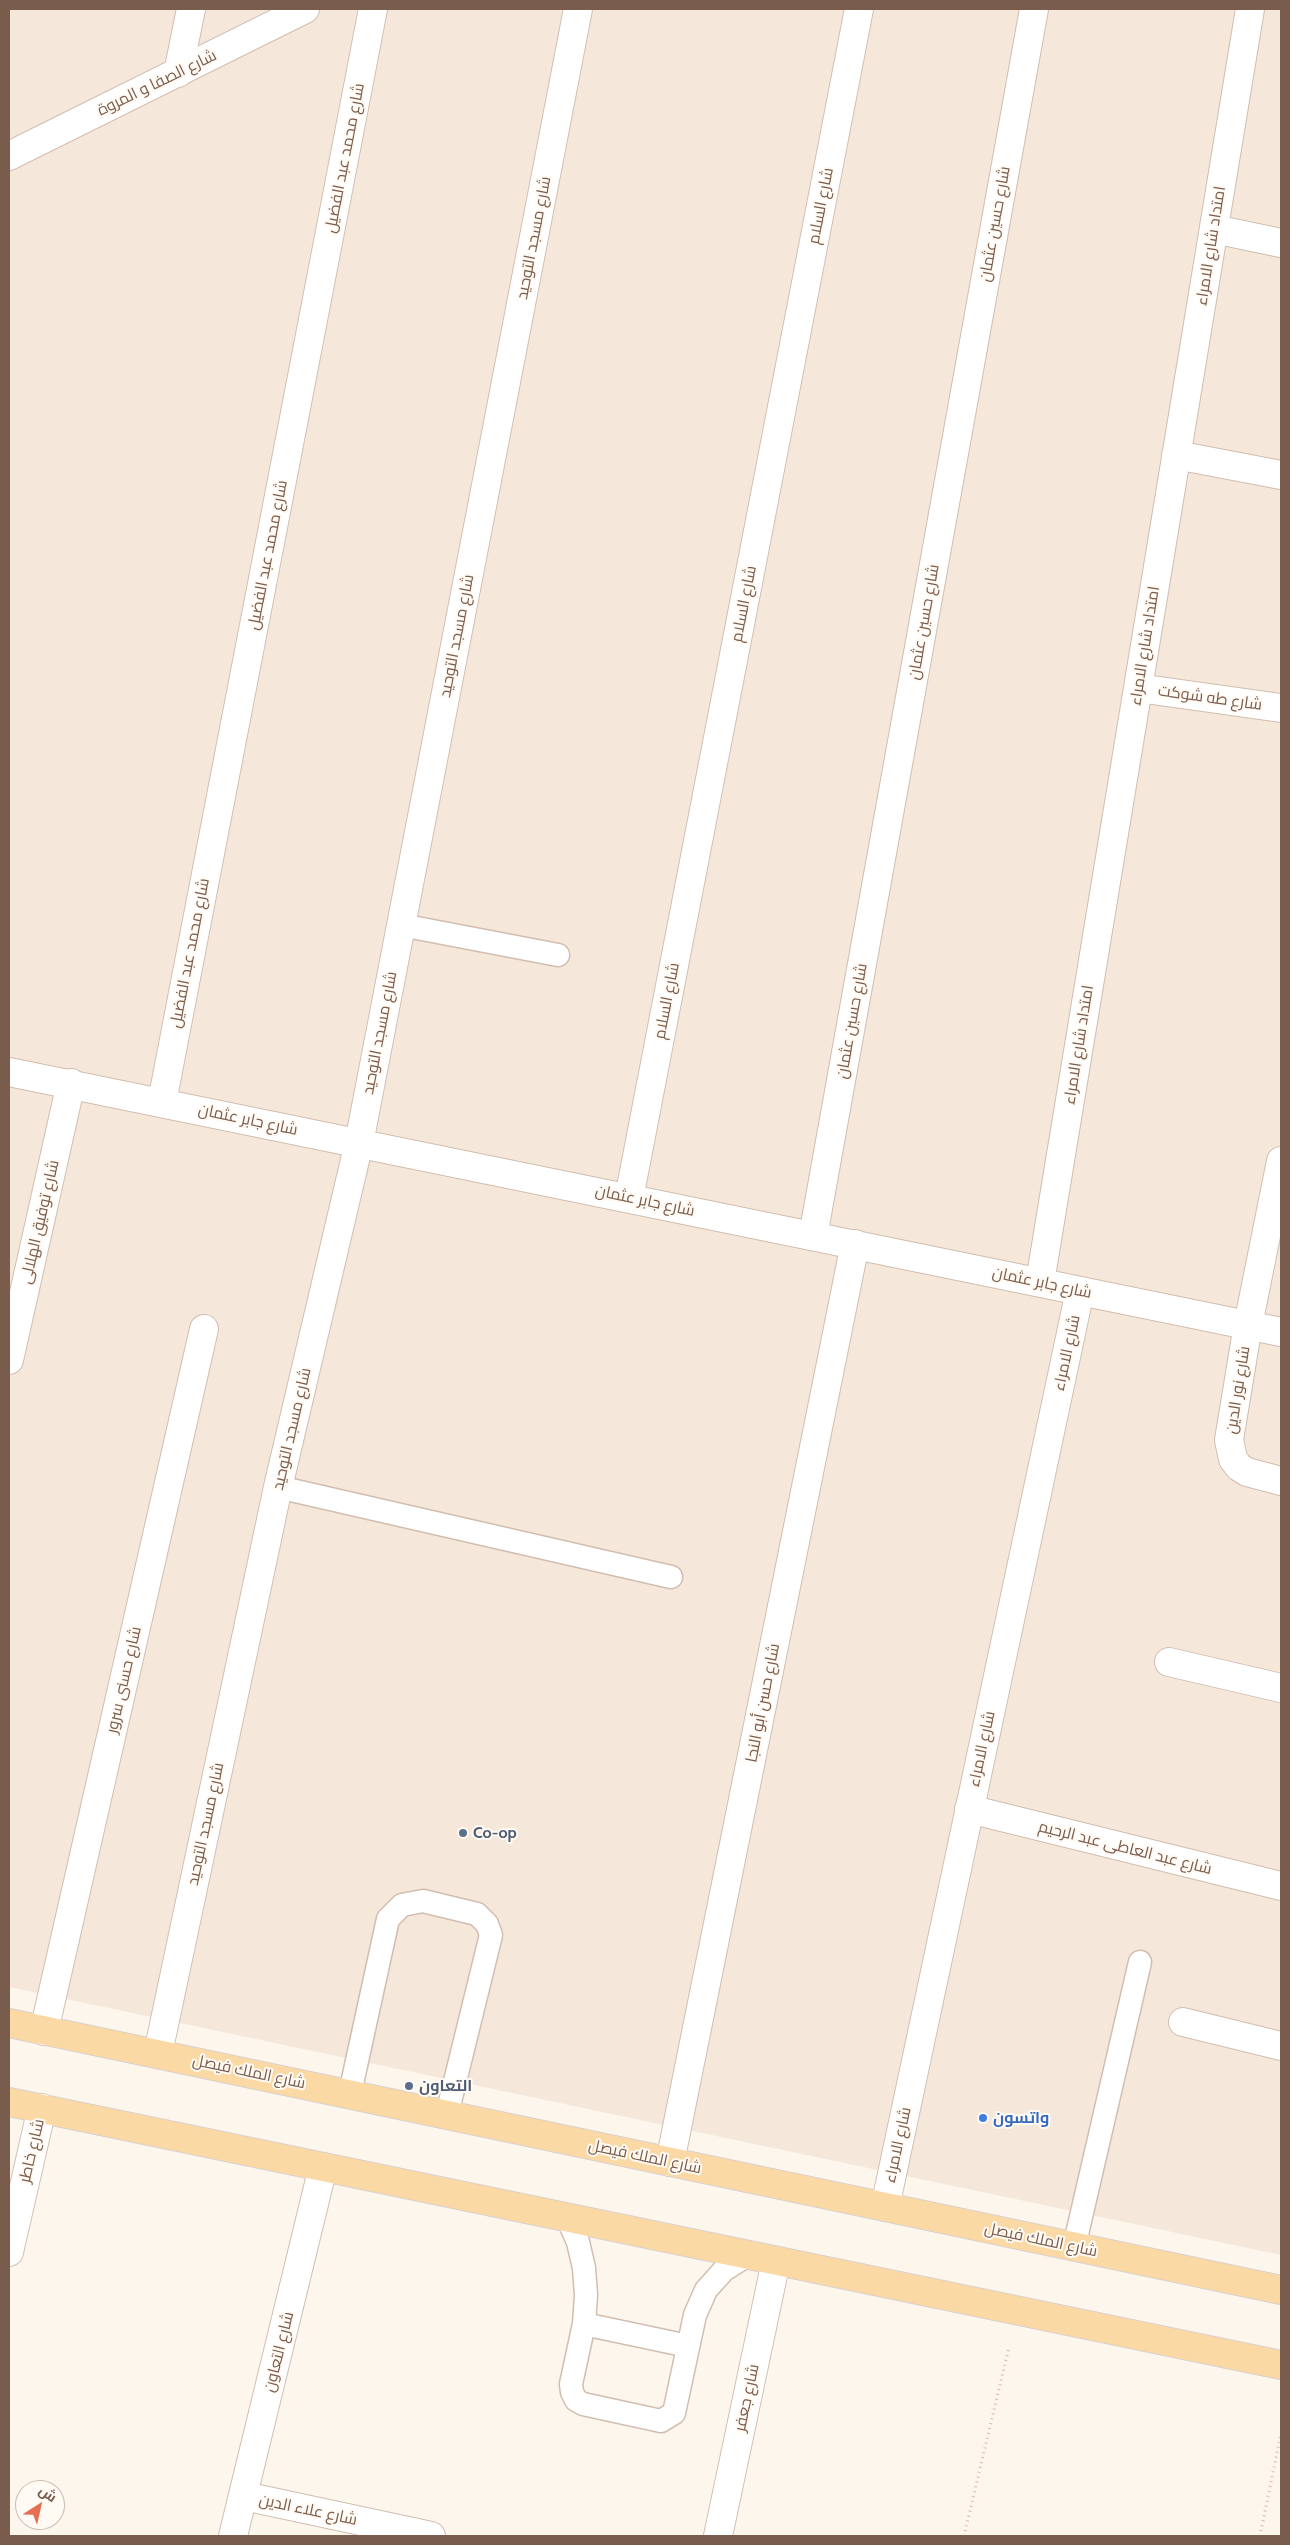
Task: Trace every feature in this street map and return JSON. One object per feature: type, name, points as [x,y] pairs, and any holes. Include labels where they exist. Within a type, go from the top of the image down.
[{"type":"main road","name":"شارع الملك فيصل","points":[[9,2023],[350,2093],[1281,2290]]},
{"type":"main road","points":[[9,2102],[1281,2365]]},
{"type":"street","points":[[178,73],[191,9]]},
{"type":"street","name":"شارع الصفا و المروة","points":[[9,156],[305,9]]},
{"type":"street","name":"شارع محمد عبد الفضيل","points":[[162,1102],[374,9]]},
{"type":"street","name":"شارع مسجد التوحيد","points":[[158,2053],[278,1487],[359,1143],[578,9]]},
{"type":"street","name":"شارع السلام","points":[[629,1198],[859,9]]},
{"type":"street","name":"شارع حسين عثمان","points":[[813,1236],[1034,9]]},
{"type":"street","name":"امتداد شارع الامراء","points":[[1040,1282],[1250,9]]},
{"type":"street","points":[[1214,229],[1281,243]]},
{"type":"street","points":[[1176,456],[1281,475]]},
{"type":"street","name":"شارع طه شوكت","points":[[1138,688],[1281,708]]},
{"type":"street","name":"شارع جابر عثمان","points":[[9,1072],[71,1083],[1281,1332]]},
{"type":"street","name":"شارع توفيق الهلالى","points":[[9,1360],[71,1083]]},
{"type":"street","name":"شارع نور الدين","points":[[1281,1161],[1248,1325],[1229,1440],[1233,1459],[1247,1472],[1281,1481]]},
{"type":"street","name":"شارع حسن أبو النجا","points":[[670,2162],[855,1244]]},
{"type":"street","name":"شارع الامراء","points":[[884,2207],[1080,1291]]},
{"type":"street","name":"شارع حسنى سرور","points":[[44,2031],[204,1329]]},
{"type":"street","points":[[1169,1662],[1281,1688]]},
{"type":"street","name":"شارع عبد العاطى عبد الرحيم","points":[[969,1809],[1281,1886]]},
{"type":"street","points":[[1183,2022],[1281,2046]]},
{"type":"street","name":"شارع خاطر","points":[[9,2252],[42,2108]]},
{"type":"street","name":"شارع التعاون","points":[[233,2536],[323,2167]]},
{"type":"street","name":"شارع جعفر","points":[[718,2536],[776,2261]]},
{"type":"street","name":"شارع علاء الدين","points":[[244,2496],[431,2536]]},
{"type":"lane","points":[[401,924],[558,956]]},
{"type":"lane","points":[[278,1487],[671,1576]]},
{"type":"lane","points":[[350,2093],[388,1919],[402,1905],[423,1901],[476,1914],[487,1924],[492,1935],[447,2114]]},
{"type":"lane","points":[[1074,2247],[1140,1962]]},
{"type":"lane","points":[[567,2217],[578,2242],[584,2268],[586,2295],[584,2324],[572,2392],[576,2400],[582,2404],[661,2421],[674,2413],[695,2314],[706,2290],[724,2270],[748,2255]]},
{"type":"lane","points":[[584,2324],[688,2346]]},
{"type":"path","points":[[964,2536],[1018,2311]]},
{"type":"path","points":[[1260,2536],[1281,2433]]},
{"type":"shaded area","points":[[9,9],[1281,9],[1281,2255],[9,1987]]},
{"type":"place","name":"Co-op","points":[[463,1833]]},
{"type":"place","name":"التعاون","points":[[409,2086]]},
{"type":"place","name":"واتسون","points":[[983,2118]]}]
